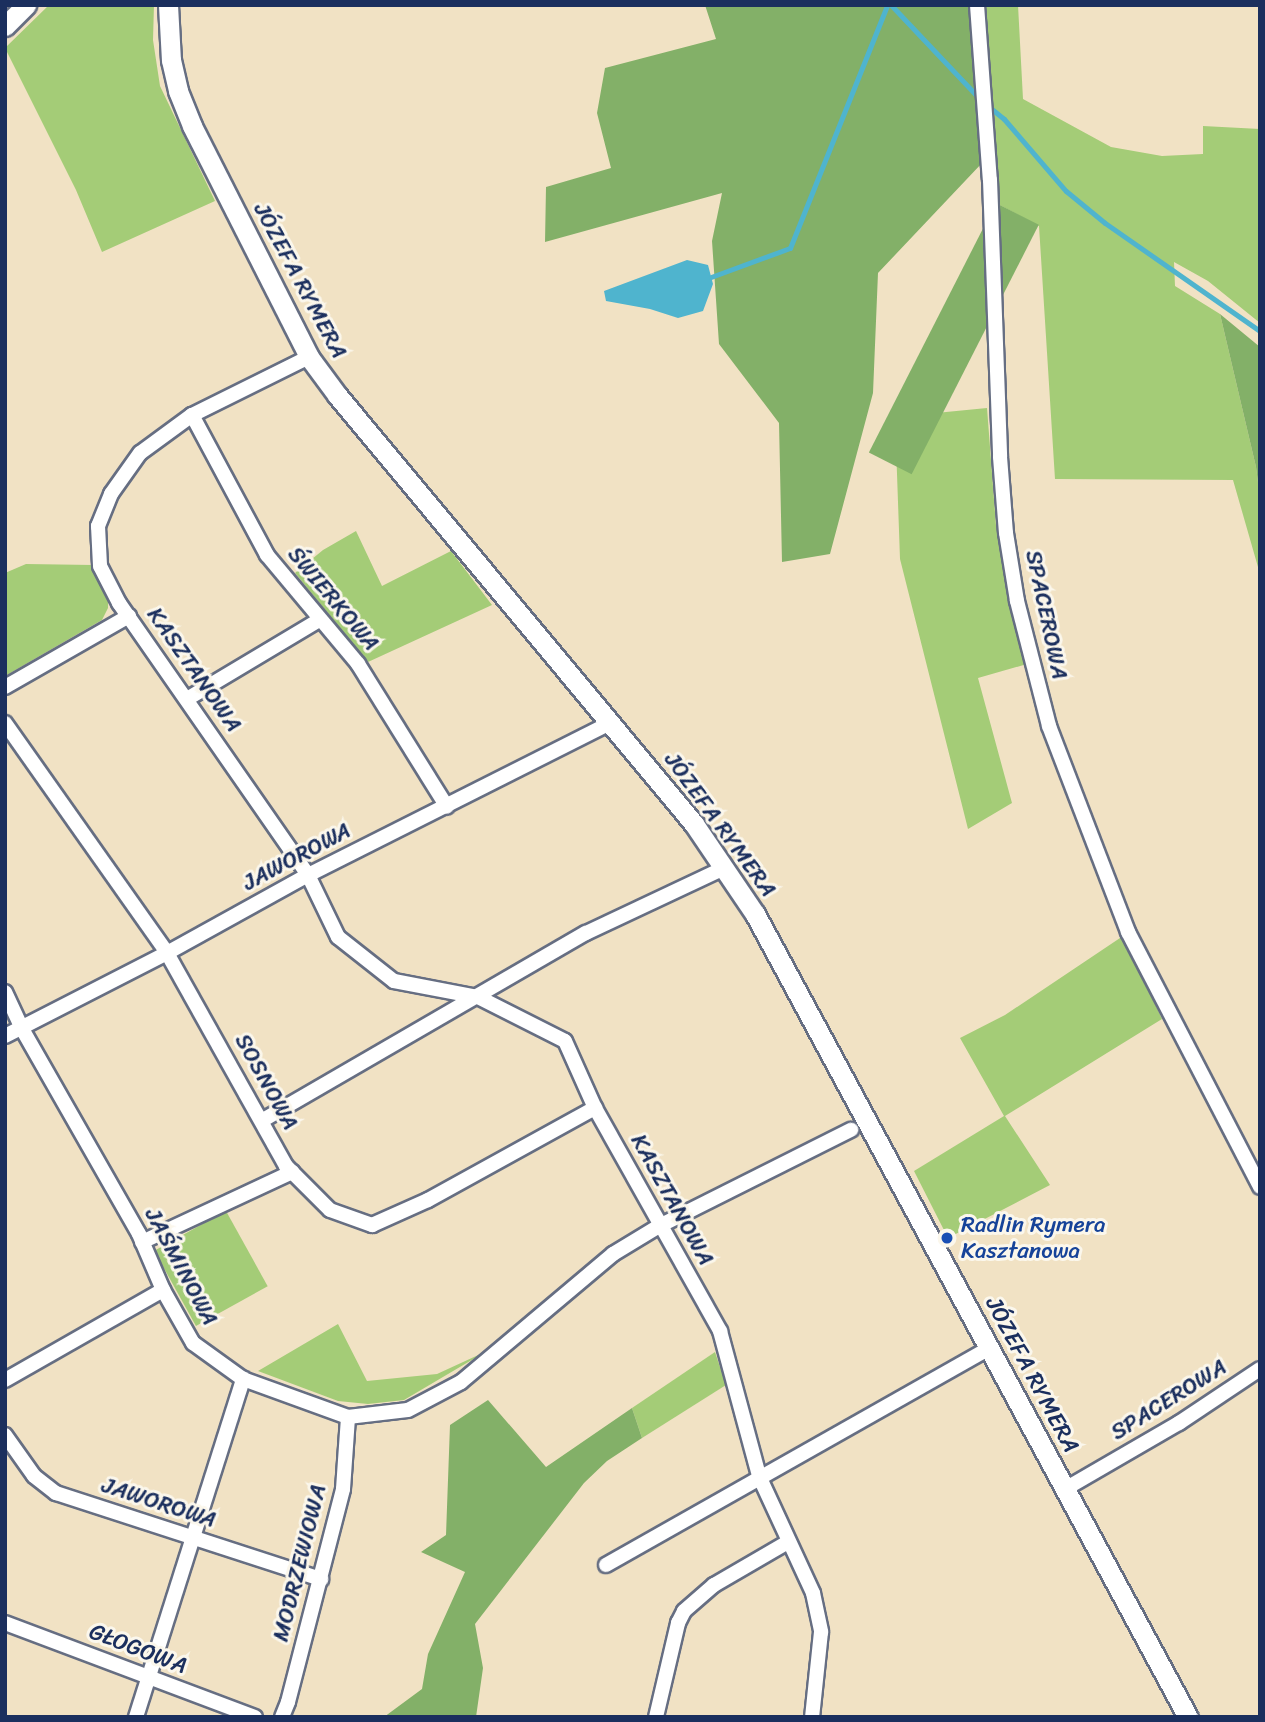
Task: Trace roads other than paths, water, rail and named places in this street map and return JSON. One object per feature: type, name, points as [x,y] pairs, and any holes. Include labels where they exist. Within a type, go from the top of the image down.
[{"type":"street","points":[[5,26],[26,5]]},
{"type":"street","name":"JÓZEFA RYMERA","points":[[169,5],[171,60],[178,91],[192,126],[309,357],[337,395],[612,722],[694,824],[755,914],[1188,1717]]},
{"type":"street","name":"SPACEROWA","points":[[977,5],[990,180],[1000,457],[1006,533],[1023,624],[1049,726],[1128,932],[1260,1187]]},
{"type":"street","name":"KASZTANOWA","points":[[309,357],[192,415],[140,453],[111,494],[98,526],[100,566],[129,616],[308,876],[338,937],[394,981],[478,997],[565,1041],[595,1108],[719,1331],[760,1476],[813,1593],[821,1632],[812,1717]]},
{"type":"street","name":"ŚWIERKOWA","points":[[192,415],[267,555],[358,664],[447,807]]},
{"type":"street","points":[[5,687],[129,616]]},
{"type":"street","points":[[187,699],[319,620]]},
{"type":"street","name":"JAWOROWA","points":[[5,1035],[167,953],[308,876],[612,722]]},
{"type":"street","name":"SOSNOWA","points":[[5,723],[167,953],[292,1172],[330,1210],[372,1225],[428,1200],[595,1108]]},
{"type":"street","points":[[263,1120],[586,933],[724,867]]},
{"type":"street","name":"JAŚMINOWA","points":[[5,992],[21,1027],[142,1242],[163,1290],[193,1343],[243,1379],[348,1417],[408,1410],[461,1382],[613,1254],[659,1226],[851,1130]]},
{"type":"street","points":[[142,1242],[292,1172]]},
{"type":"street","points":[[5,1380],[163,1290]]},
{"type":"street","points":[[606,1565],[988,1349]]},
{"type":"street","name":"SPACEROWA","points":[[1065,1489],[1179,1423],[1260,1369]]},
{"type":"street","points":[[136,1717],[243,1379]]},
{"type":"street","name":"MODRZEWIOWA","points":[[282,1717],[343,1489],[348,1417]]},
{"type":"street","name":"JAWOROWA","points":[[5,1435],[34,1476],[56,1493],[321,1579]]},
{"type":"street","points":[[656,1717],[684,1611],[714,1585],[788,1542]]},
{"type":"street","name":"GŁOGOWA","points":[[5,1623],[255,1717]]},
{"type":"water","points":[[687,260],[708,265],[713,284],[703,311],[678,318],[650,309],[606,301],[604,291]]},
{"type":"waterway","points":[[711,277],[790,248],[887,5]]},
{"type":"waterway","points":[[891,5],[980,99]]},
{"type":"waterway","points":[[988,106],[1004,119],[1066,191],[1105,223],[1260,331]]},
{"type":"place","name":"Radlin Rymera Kasztanowa","points":[[947,1238]]}]
